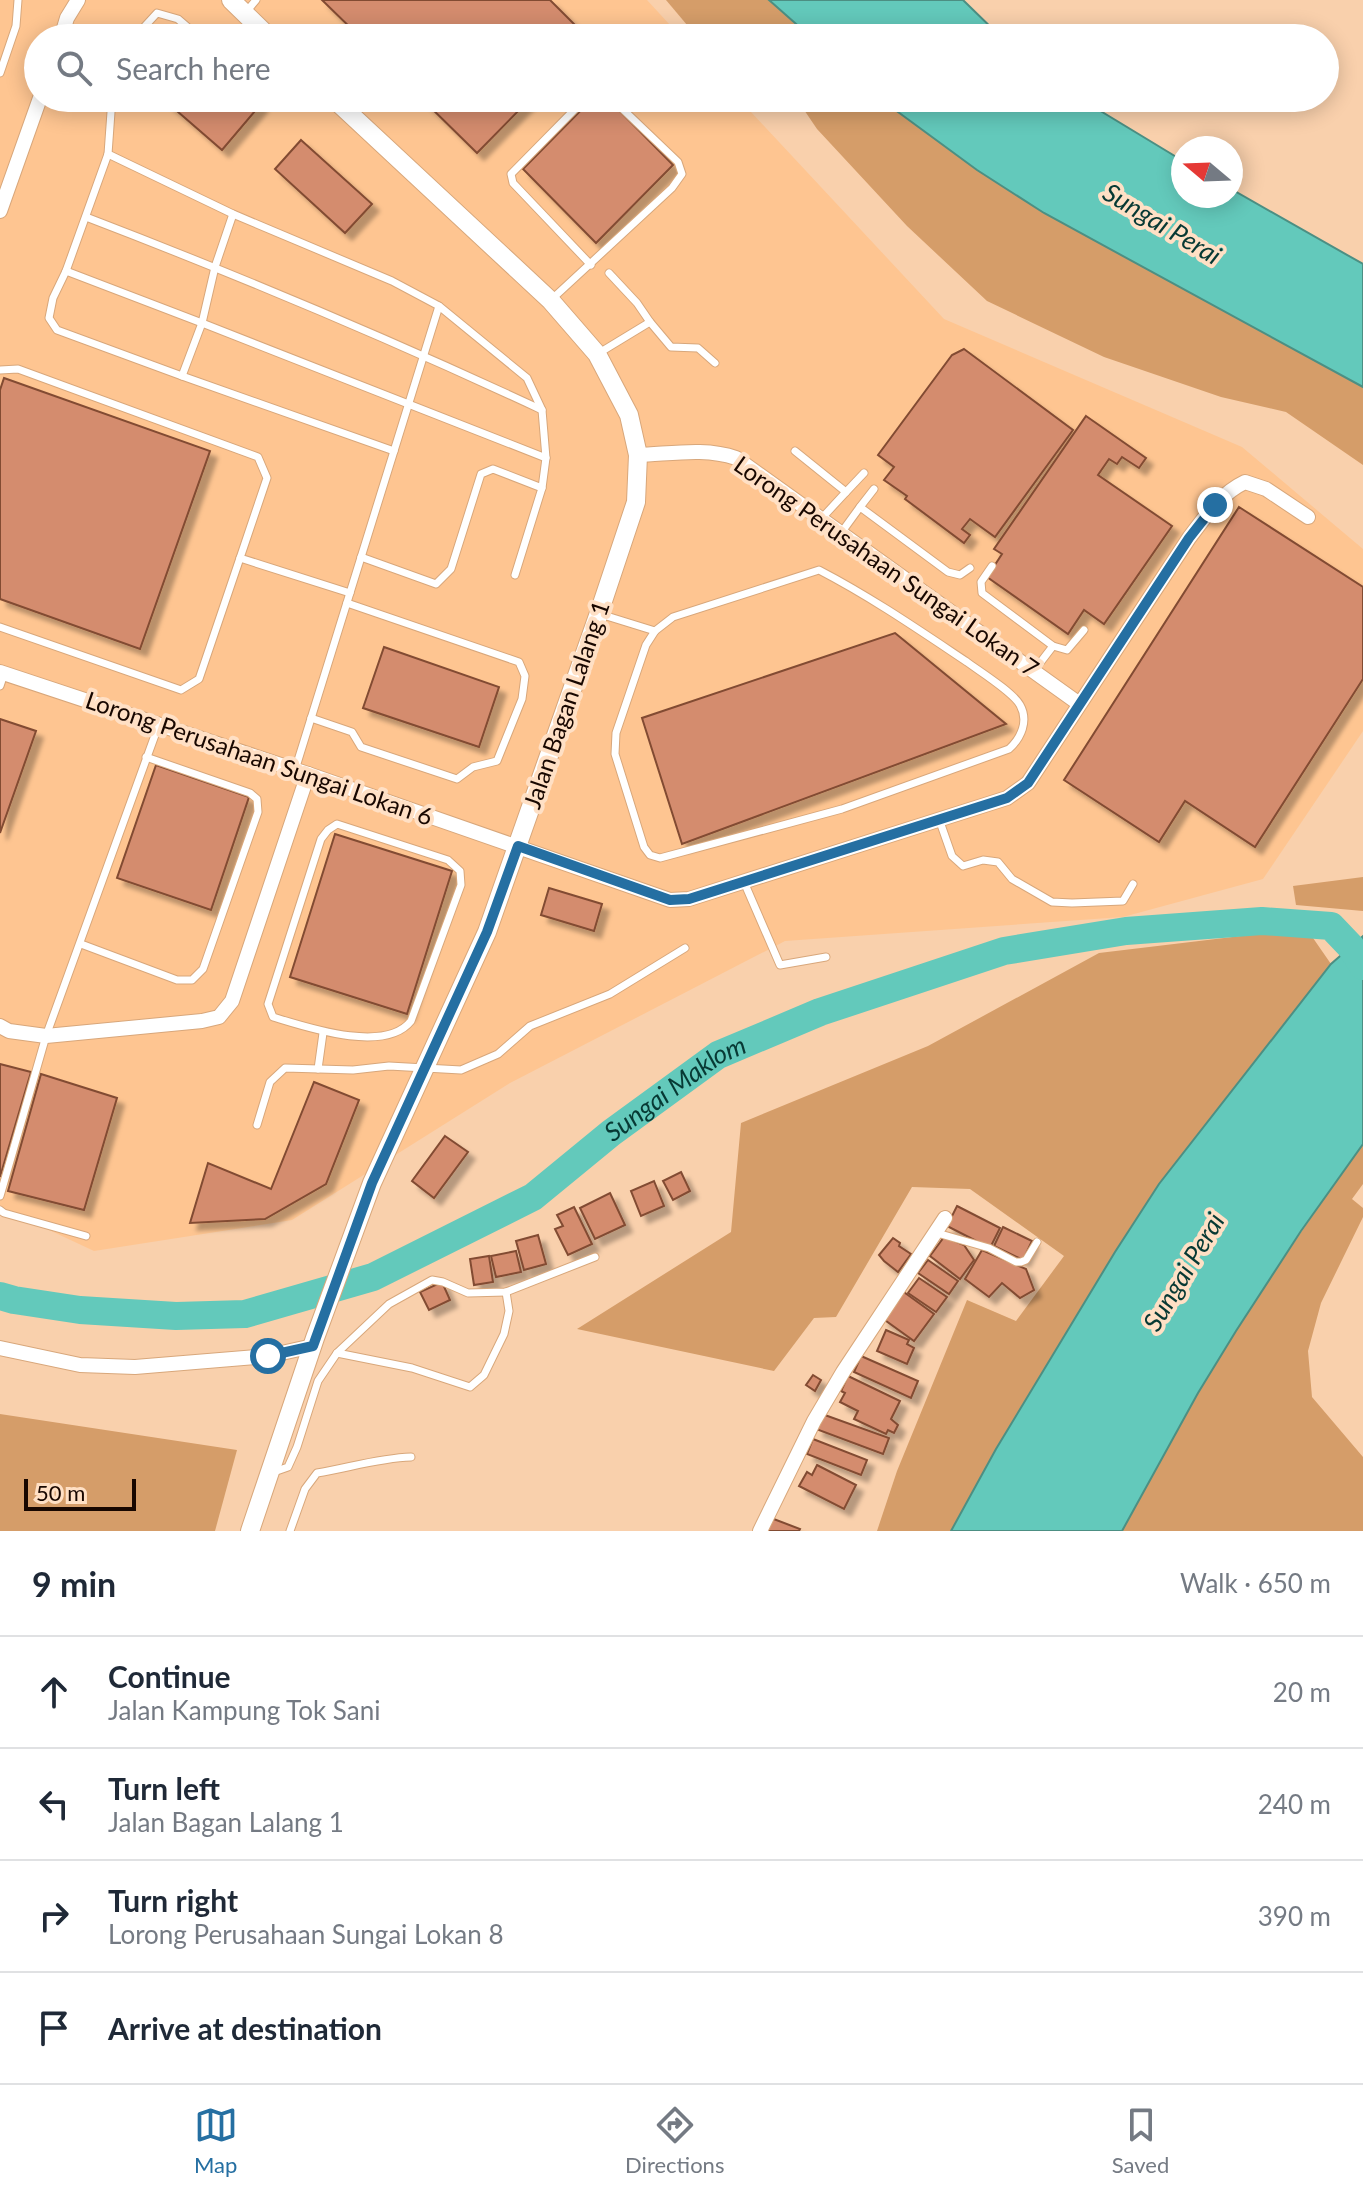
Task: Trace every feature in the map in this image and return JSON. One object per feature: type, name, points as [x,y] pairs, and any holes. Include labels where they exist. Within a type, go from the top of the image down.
[{"type":"main road","points":[[244,4],[259,24]]},
{"type":"main road","name":"Jalan Bagan Lalang 1","points":[[250,1531],[372,1183],[487,932],[636,502],[638,455],[629,415],[597,354],[551,301],[348,112]]},
{"type":"street","points":[[65,24],[78,0]]},
{"type":"street","points":[[0,211],[35,112]]},
{"type":"street","name":"Lorong Perusahaan Sungai Lokan 7","points":[[638,455],[702,452],[736,458],[1078,703]]},
{"type":"street","name":"Lorong Perusahaan Sungai Lokan 6","points":[[1,677],[159,724],[670,900],[689,899],[1007,798],[1028,783],[1078,703],[1189,538],[1215,505],[1245,482],[1256,484],[1308,517]]},
{"type":"street","points":[[0,1026],[9,1031],[46,1036],[219,1017],[232,1001],[301,772]]},
{"type":"street","points":[[760,1531],[814,1421],[945,1218]]},
{"type":"street","points":[[0,1348],[80,1365],[135,1367],[268,1356],[314,1342]]},
{"type":"lane","points":[[0,73],[16,26],[18,0]]},
{"type":"lane","points":[[147,24],[157,13],[178,19],[184,24]]},
{"type":"lane","points":[[111,112],[108,154],[66,271],[53,298],[49,318],[57,330],[394,451]]},
{"type":"lane","points":[[572,112],[511,174],[513,183],[591,265]]},
{"type":"lane","points":[[551,301],[672,188],[682,174],[678,162],[626,112]]},
{"type":"lane","points":[[108,154],[233,214],[392,281],[439,306],[527,378],[542,410],[546,458],[542,488],[515,575]]},
{"type":"lane","points":[[182,376],[202,323],[215,267],[233,214]]},
{"type":"lane","points":[[86,217],[215,267],[424,355],[542,410]]},
{"type":"lane","points":[[66,271],[546,458]]},
{"type":"lane","points":[[609,273],[671,347],[698,348],[715,363]]},
{"type":"lane","points":[[301,772],[311,718],[439,306]]},
{"type":"lane","points":[[597,354],[650,322]]},
{"type":"lane","points":[[0,370],[18,369],[258,457],[267,478],[199,679],[181,690],[0,627]]},
{"type":"lane","points":[[795,451],[846,492]]},
{"type":"lane","points":[[361,557],[436,584],[451,569],[481,474],[493,469],[542,488]]},
{"type":"lane","points":[[821,519],[864,473]]},
{"type":"lane","points":[[841,533],[874,489]]},
{"type":"lane","points":[[860,507],[948,572],[960,575],[970,568]]},
{"type":"lane","points":[[240,558],[350,593]]},
{"type":"lane","points":[[992,566],[981,582],[982,593],[1053,646],[1067,650],[1084,630]]},
{"type":"lane","points":[[819,570],[849,586],[991,678],[1020,704],[1024,723],[1018,741],[1009,749],[842,809],[660,858],[650,855],[644,847],[615,754],[616,733],[623,711],[646,645],[655,631],[673,617],[819,570]]},
{"type":"lane","points":[[311,718],[352,732],[361,747],[457,779],[473,767],[497,761],[522,699],[525,676],[519,662],[347,603]]},
{"type":"lane","points":[[599,613],[655,631]]},
{"type":"lane","points":[[1033,672],[1053,646]]},
{"type":"lane","points":[[0,1196],[46,1036],[159,724]]},
{"type":"lane","points":[[81,944],[177,980],[192,980],[203,969],[258,812],[257,799],[250,793],[146,757]]},
{"type":"lane","points":[[939,819],[952,856],[963,866],[983,860],[998,862],[1012,879],[1052,902],[1123,901],[1133,884]]},
{"type":"lane","points":[[337,824],[448,860],[460,871],[461,885],[411,1021],[398,1031],[373,1037],[323,1033],[273,1017],[268,1004],[321,839],[337,824]]},
{"type":"lane","points":[[744,882],[780,965],[826,957]]},
{"type":"lane","points":[[257,1125],[270,1082],[285,1068],[425,1067],[461,1070],[498,1054],[530,1026],[610,994],[685,948]]},
{"type":"lane","points":[[318,1069],[323,1033]]},
{"type":"lane","points":[[0,1210],[86,1236]]},
{"type":"lane","points":[[935,1232],[989,1248],[1016,1262],[1026,1260],[1037,1242]]},
{"type":"lane","points":[[269,1474],[288,1467],[318,1381],[337,1353],[389,1304],[432,1280],[468,1293],[506,1292],[595,1257]]},
{"type":"lane","points":[[337,1353],[412,1368],[470,1387],[484,1375],[504,1334],[509,1311],[506,1292]]},
{"type":"lane","points":[[290,1531],[305,1489],[317,1473],[388,1457],[411,1457]]},
{"type":"shaded area","points":[[0,0],[647,0],[669,24],[24,24],[24,112],[751,112],[944,319],[1242,447],[1363,549],[1363,731],[1263,879],[1123,917],[785,941],[510,1083],[292,1220],[94,1251],[0,1207]]},
{"type":"shaded area","points":[[666,0],[769,0],[796,24],[686,24]]},
{"type":"shaded area","points":[[805,112],[898,112],[977,170],[1044,213],[1363,387],[1363,465],[1286,412],[1221,397],[1104,357],[987,301],[907,226],[817,129]]},
{"type":"shaded area","points":[[1363,877],[1363,911],[1296,905],[1293,886]]},
{"type":"shaded area","points":[[1274,932],[1313,938],[1331,964],[1159,1184],[996,1449],[951,1531],[877,1531],[897,1471],[967,1300],[1016,1321],[1064,1256],[970,1189],[912,1187],[836,1317],[814,1318],[774,1371],[577,1329],[731,1232],[741,1123],[928,1046],[1099,953]]},
{"type":"shaded area","points":[[1363,1144],[1363,1184],[1352,1199],[1363,1208],[1363,1217],[1321,1303],[1308,1351],[1312,1397],[1363,1457],[1363,1531],[1122,1531],[1217,1360]]},
{"type":"shaded area","points":[[0,1414],[237,1450],[215,1531],[0,1531]]},
{"type":"water","points":[[769,0],[963,0],[988,24],[796,24]]},
{"type":"water","name":"Sungai Perai","points":[[898,112],[1102,112],[1171,154],[1171,208],[1243,208],[1243,196],[1363,264],[1363,387],[1044,213],[977,170]]},
{"type":"water","name":"Sungai Perai","points":[[1363,936],[1363,1144],[1301,1231],[1236,1331],[1122,1531],[951,1531],[996,1449],[1159,1184],[1331,964]]},
{"type":"building","points":[[322,0],[550,0],[574,24],[347,24]]},
{"type":"building","points":[[178,112],[254,112],[222,150]]},
{"type":"building","points":[[435,112],[517,112],[477,153]]},
{"type":"building","points":[[579,112],[621,112],[673,165],[596,243],[523,169]]},
{"type":"building","points":[[301,140],[372,204],[345,233],[275,169]]},
{"type":"building","points":[[964,349],[1073,430],[995,537],[970,519],[962,529],[970,535],[964,543],[884,480],[894,467],[878,455],[952,355]]},
{"type":"building","points":[[4,378],[210,451],[140,649],[0,599],[0,390]]},
{"type":"building","points":[[1086,416],[1146,458],[1139,468],[1122,457],[1117,464],[1109,459],[1098,475],[1172,526],[1104,624],[1084,610],[1068,634],[987,577],[1002,554],[994,549]]},
{"type":"building","points":[[1239,507],[1363,587],[1363,679],[1255,847],[1185,801],[1159,842],[1064,780]]},
{"type":"building","points":[[895,633],[1006,724],[682,844],[642,718]]},
{"type":"building","points":[[384,647],[499,687],[479,747],[363,708]]},
{"type":"building","points":[[0,719],[36,731],[0,833]]},
{"type":"building","points":[[156,765],[249,797],[211,910],[117,878]]},
{"type":"building","points":[[335,834],[452,871],[407,1014],[290,977]]},
{"type":"building","points":[[549,888],[602,904],[594,931],[541,915]]},
{"type":"building","points":[[0,1064],[31,1072],[0,1177]]},
{"type":"building","points":[[41,1074],[117,1098],[84,1210],[8,1191]]},
{"type":"building","points":[[314,1082],[359,1100],[326,1184],[265,1219],[190,1223],[208,1163],[271,1189]]},
{"type":"building","points":[[445,1136],[468,1152],[434,1198],[412,1181]]},
{"type":"building","points":[[681,1172],[690,1191],[673,1200],[663,1181]]},
{"type":"building","points":[[654,1181],[664,1206],[641,1216],[631,1191]]},
{"type":"building","points":[[610,1193],[625,1225],[595,1239],[580,1208]]},
{"type":"building","points":[[957,1206],[1000,1228],[990,1248],[947,1226]]},
{"type":"building","points":[[574,1207],[592,1244],[568,1255],[555,1229],[563,1226],[557,1215]]},
{"type":"building","points":[[1003,1227],[1032,1241],[1023,1260],[994,1246]]},
{"type":"building","points":[[538,1235],[546,1264],[524,1270],[516,1241]]},
{"type":"building","points":[[944,1237],[964,1245],[974,1260],[960,1279],[930,1256]]},
{"type":"building","points":[[893,1238],[911,1254],[898,1272],[879,1255]]},
{"type":"building","points":[[982,1250],[1026,1269],[1034,1290],[1020,1298],[1002,1283],[989,1297],[965,1279]]},
{"type":"building","points":[[516,1251],[521,1272],[496,1277],[491,1256]]},
{"type":"building","points":[[489,1256],[493,1282],[474,1285],[470,1259]]},
{"type":"building","points":[[928,1260],[958,1281],[949,1294],[918,1273]]},
{"type":"building","points":[[919,1278],[947,1297],[936,1312],[908,1293]]},
{"type":"building","points":[[442,1282],[450,1300],[429,1310],[420,1292]]},
{"type":"building","points":[[901,1290],[934,1314],[914,1341],[882,1318]]},
{"type":"building","points":[[886,1330],[909,1340],[907,1344],[914,1348],[907,1364],[877,1351]]},
{"type":"building","points":[[861,1356],[918,1381],[911,1398],[854,1372]]},
{"type":"building","points":[[813,1375],[821,1380],[815,1391],[806,1385]]},
{"type":"building","points":[[848,1376],[900,1401],[891,1419],[898,1425],[894,1433],[888,1430],[886,1434],[854,1419],[858,1411],[840,1402]]},
{"type":"building","points":[[822,1414],[889,1438],[883,1454],[816,1429]]},
{"type":"building","points":[[813,1439],[867,1460],[861,1475],[807,1454]]},
{"type":"building","points":[[817,1465],[856,1485],[844,1509],[799,1486],[807,1472],[812,1475]]},
{"type":"building","points":[[771,1518],[800,1529],[766,1531]]},
{"type":"waterway","name":"Sungai Maklom","points":[[0,1296],[80,1310],[176,1316],[245,1314],[373,1277],[533,1197],[611,1133],[718,1055],[820,1012],[1004,951],[1126,931],[1262,921],[1331,926],[1351,947],[1363,966]]},
{"type":"route","points":[[268,1356],[313,1346],[372,1183],[487,932],[518,846],[670,900],[689,899],[1007,798],[1028,783],[1078,703],[1189,538],[1215,505]]}]
